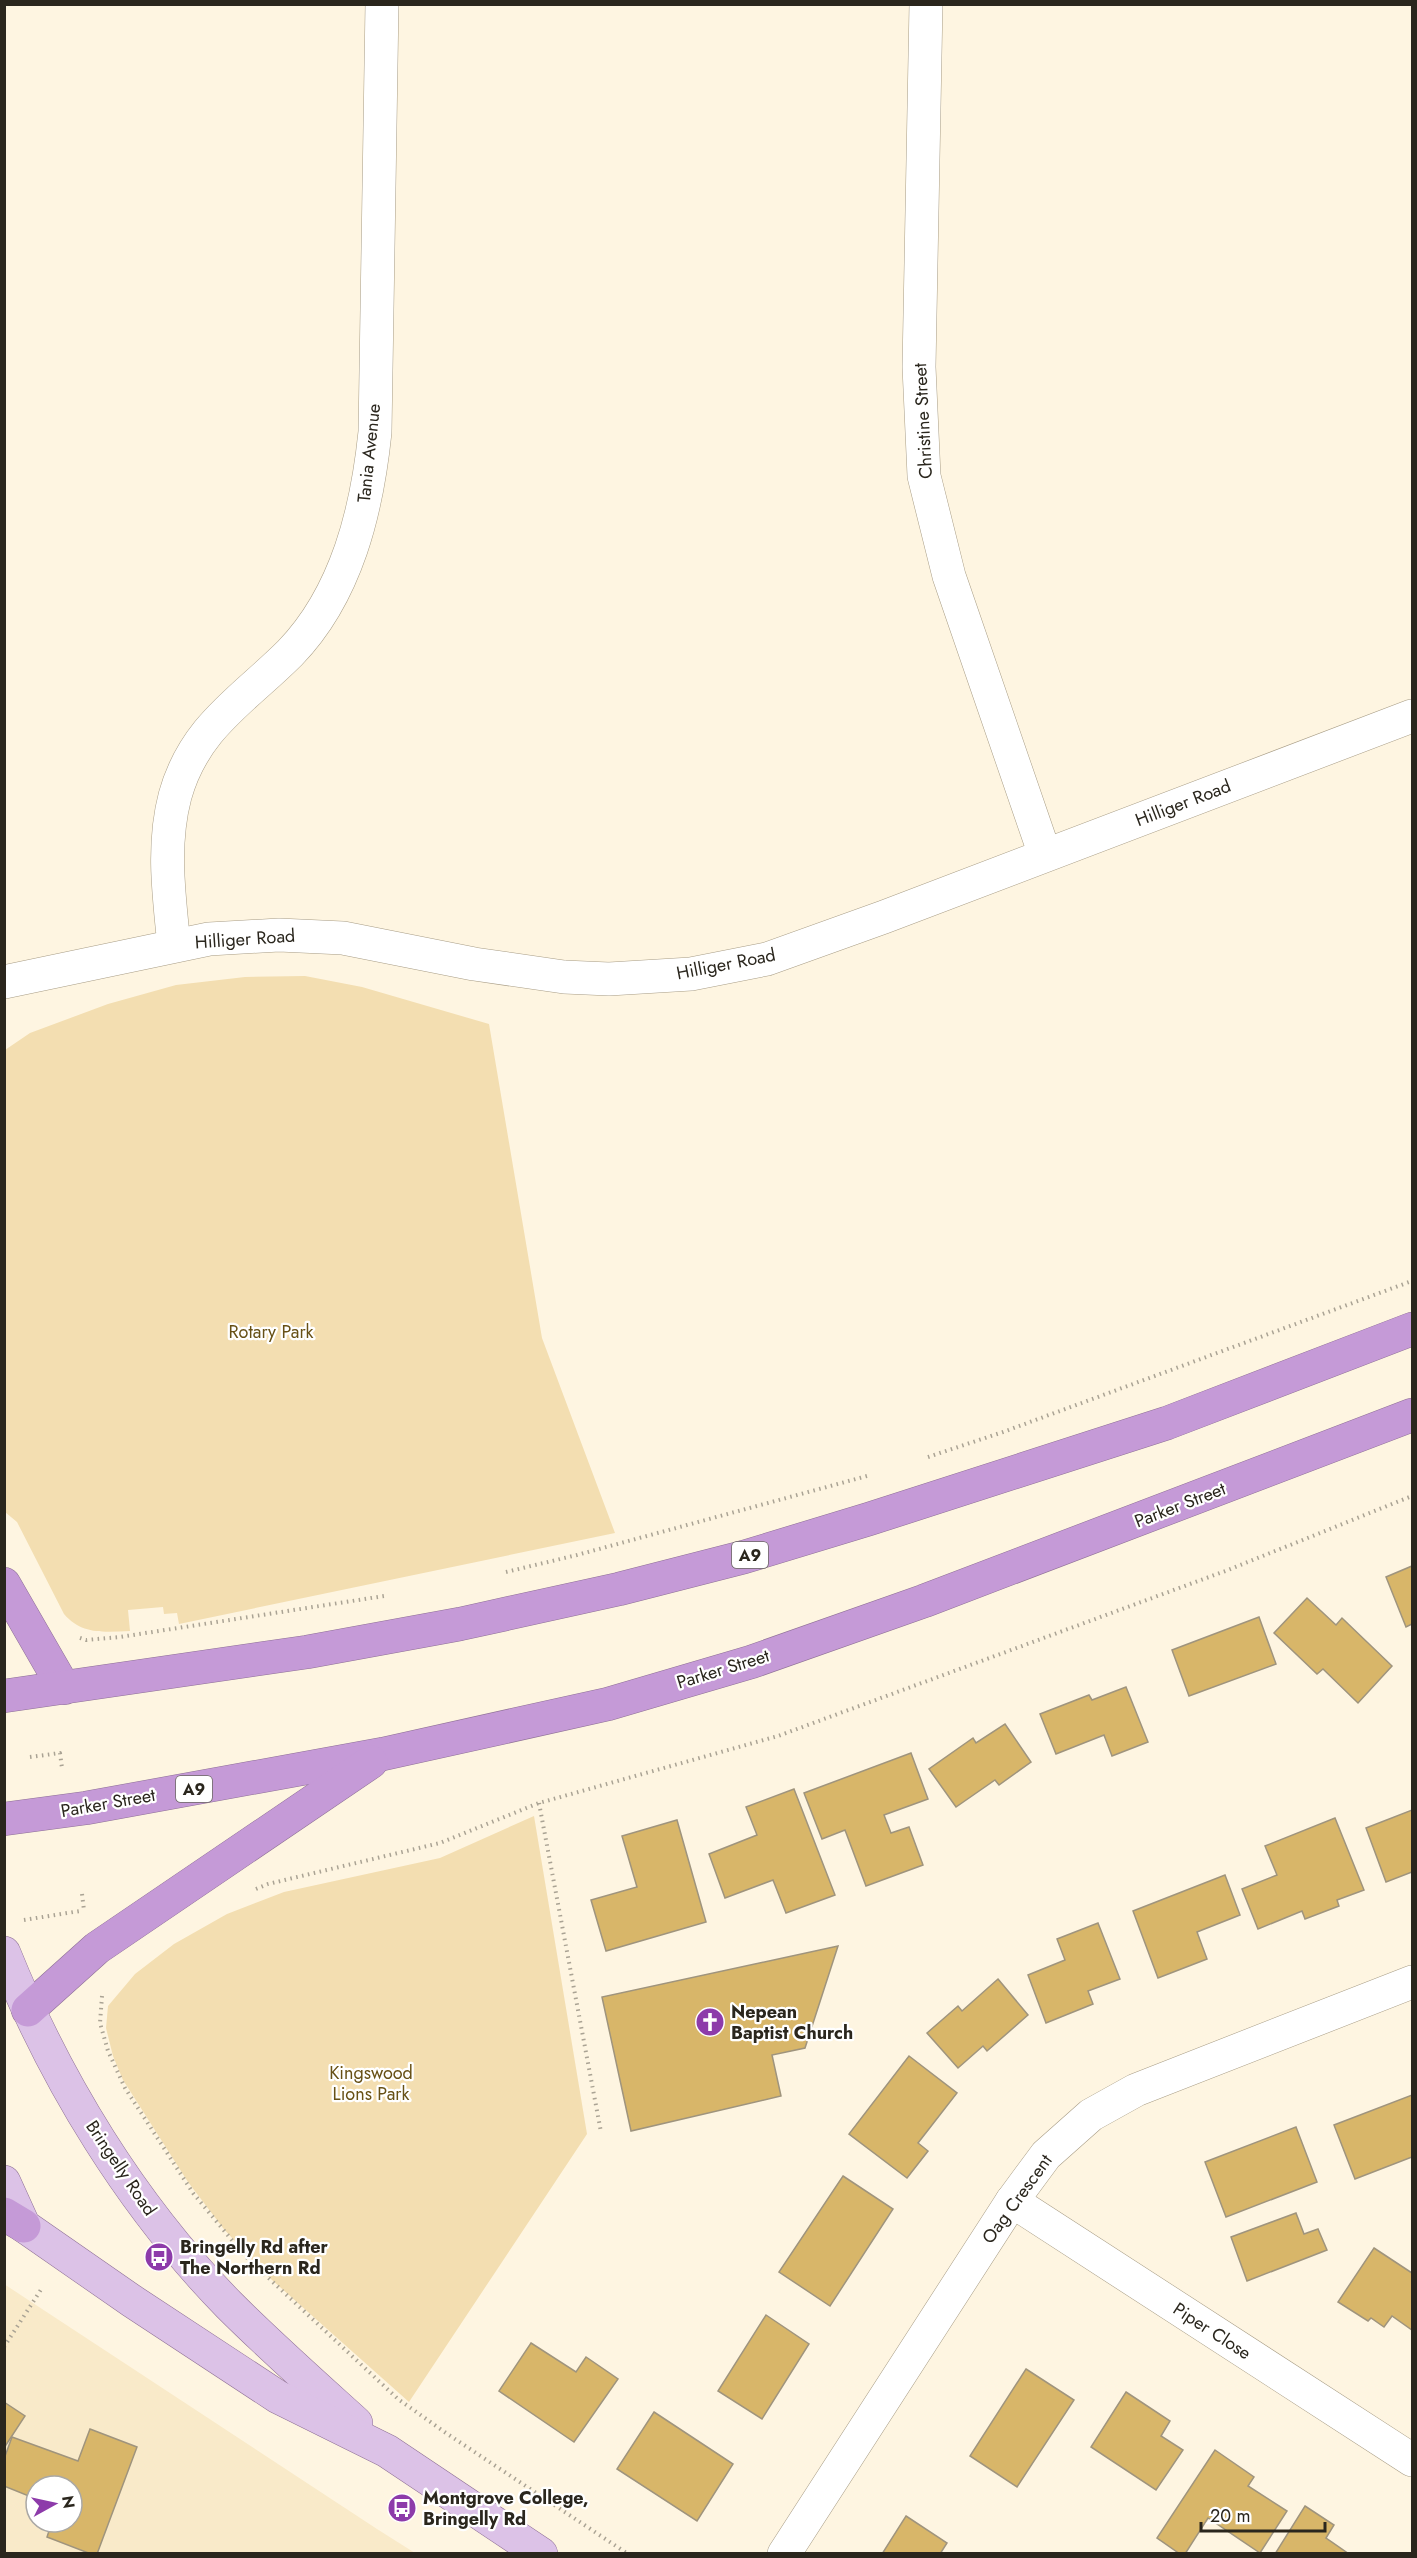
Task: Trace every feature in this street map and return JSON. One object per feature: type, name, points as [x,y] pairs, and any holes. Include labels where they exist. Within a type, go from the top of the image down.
[{"type":"highway","name":"A9","points":[[4,1696],[307,1652],[459,1624],[619,1590],[744,1557],[869,1520],[1167,1422],[1413,1329]]},
{"type":"highway","name":"Parker Street","points":[[4,1819],[86,1808],[383,1754],[608,1704],[751,1662],[934,1597],[1413,1415]]},
{"type":"highway","points":[[4,1584],[64,1688]]},
{"type":"highway","points":[[27,2010],[97,1948],[383,1754]]},
{"type":"main road","name":"Bringelly Road","points":[[4,1953],[27,2010],[94,2131],[152,2215],[229,2304],[387,2451]]},
{"type":"main road","name":"Bringelly Road","points":[[4,2182],[14,2220],[278,2397],[387,2451],[541,2553]]},
{"type":"street","name":"Tania Avenue","points":[[174,945],[167,854],[176,795],[188,763],[214,722],[291,652],[309,629],[345,564],[364,508],[375,432],[382,4]]},
{"type":"street","name":"Christine Street","points":[[926,4],[919,367],[924,476],[949,576],[1045,855]]},
{"type":"street","name":"Hilliger Road","points":[[4,982],[174,945],[243,936],[343,938],[474,964],[564,977],[609,979],[691,974],[767,959],[1413,716]]},
{"type":"street","name":"Oag Crescent","points":[[784,2553],[1012,2201],[1046,2155],[1090,2115],[1136,2090],[1413,1982]]},
{"type":"street","name":"Piper Close","points":[[1012,2201],[1413,2460]]},
{"type":"path","points":[[919,1460],[1014,1428],[1413,1281]]},
{"type":"path","points":[[500,1573],[577,1555],[877,1474]]},
{"type":"path","points":[[247,1893],[268,1884],[440,1843],[539,1803],[778,1736],[1228,1570],[1413,1496]]},
{"type":"path","points":[[77,1637],[86,1640],[120,1638],[387,1596]]},
{"type":"path","points":[[30,1757],[60,1753],[62,1768]]},
{"type":"path","points":[[539,1803],[601,2132]]},
{"type":"path","points":[[24,1920],[84,1911],[82,1894]]},
{"type":"path","points":[[104,1991],[101,1998],[100,2023],[108,2051],[125,2088],[193,2193],[245,2256],[398,2399],[628,2553]]},
{"type":"path","points":[[4,2346],[42,2288]]},
{"type":"shaded area","points":[[4,2284],[377,2529],[415,2553],[5,2553]]},
{"type":"green space","name":"Rotary Park","points":[[305,976],[362,987],[489,1024],[542,1338],[615,1533],[179,1624],[177,1613],[164,1614],[163,1607],[128,1610],[130,1631],[102,1632],[86,1629],[78,1626],[64,1614],[17,1522],[5,1512],[5,1050],[30,1033],[108,1004],[176,985],[245,977]]},
{"type":"green space","name":"Kingswood Lions Park","points":[[534,1816],[587,2134],[409,2402],[262,2271],[223,2228],[188,2182],[123,2080],[113,2056],[106,2028],[108,2006],[135,1974],[174,1944],[227,1914],[284,1892],[440,1858]]},
{"type":"building","points":[[1412,1566],[1412,1624],[1406,1627],[1386,1577]]},
{"type":"building","points":[[1307,1598],[1336,1625],[1342,1618],[1392,1666],[1358,1703],[1323,1669],[1317,1674],[1274,1633]]},
{"type":"building","points":[[1259,1617],[1276,1664],[1189,1696],[1172,1650]]},
{"type":"building","points":[[1126,1687],[1148,1742],[1112,1756],[1104,1735],[1056,1754],[1040,1714],[1089,1695],[1092,1700]]},
{"type":"building","points":[[1005,1724],[1031,1762],[999,1785],[995,1780],[956,1807],[929,1769],[973,1738],[976,1743]]},
{"type":"building","points":[[911,1753],[928,1799],[884,1815],[891,1833],[909,1827],[923,1865],[866,1886],[845,1830],[822,1839],[804,1793]]},
{"type":"building","points":[[794,1789],[835,1895],[786,1913],[773,1880],[725,1898],[709,1854],[757,1835],[746,1807]]},
{"type":"building","points":[[1412,1810],[1412,1872],[1386,1882],[1366,1828]]},
{"type":"building","points":[[1335,1818],[1364,1890],[1337,1900],[1339,1906],[1305,1919],[1302,1911],[1258,1929],[1242,1889],[1277,1875],[1265,1846]]},
{"type":"building","points":[[677,1820],[706,1922],[606,1951],[591,1900],[637,1887],[622,1836]]},
{"type":"building","points":[[1225,1875],[1240,1915],[1197,1932],[1207,1959],[1158,1978],[1133,1911]]},
{"type":"building","points":[[1098,1923],[1120,1979],[1088,1991],[1093,2004],[1046,2023],[1028,1975],[1065,1960],[1057,1939]]},
{"type":"building","name":"Nepean Baptist Church","points":[[838,1946],[805,2048],[772,2055],[781,2096],[631,2131],[602,1997]]},
{"type":"building","points":[[998,1979],[1028,2015],[987,2051],[983,2046],[958,2068],[927,2033],[958,2006],[962,2011]]},
{"type":"building","points":[[909,2056],[957,2093],[918,2143],[928,2151],[907,2178],[849,2134]]},
{"type":"building","points":[[1412,2095],[1412,2157],[1355,2179],[1334,2125]]},
{"type":"building","points":[[1296,2127],[1317,2182],[1226,2217],[1205,2162]]},
{"type":"building","points":[[843,2176],[893,2209],[830,2306],[779,2272]]},
{"type":"building","points":[[1296,2213],[1304,2234],[1318,2229],[1327,2250],[1247,2281],[1231,2237]]},
{"type":"building","points":[[1374,2248],[1412,2273],[1412,2330],[1392,2316],[1384,2327],[1371,2318],[1368,2321],[1338,2302]]},
{"type":"building","points":[[766,2315],[809,2344],[762,2419],[718,2391]]},
{"type":"building","points":[[531,2343],[576,2372],[586,2357],[618,2379],[574,2442],[499,2391]]},
{"type":"building","points":[[1026,2369],[1074,2400],[1017,2487],[970,2456]]},
{"type":"building","points":[[1126,2392],[1170,2421],[1161,2436],[1183,2450],[1156,2490],[1091,2447]]},
{"type":"building","points":[[4,2402],[25,2416],[4,2448]]},
{"type":"building","points":[[654,2412],[733,2464],[697,2521],[617,2469]]},
{"type":"building","points":[[90,2429],[137,2447],[97,2554],[91,2554],[47,2537],[48,2534],[84,2534],[84,2474],[24,2474],[24,2494],[4,2486],[4,2459],[12,2437],[78,2461]]},
{"type":"building","points":[[1215,2450],[1254,2477],[1248,2486],[1287,2511],[1260,2553],[1208,2518],[1185,2554],[1180,2554],[1157,2538]]},
{"type":"building","points":[[1305,2506],[1334,2525],[1326,2538],[1349,2554],[1275,2554]]},
{"type":"building","points":[[906,2516],[947,2543],[940,2554],[882,2554]]},
{"type":"place","name":"Nepean Baptist Church","points":[[710,2022]]},
{"type":"place","name":"Bringelly Rd after The Northern Rd","points":[[159,2257]]},
{"type":"place","name":"Montgrove College, Bringelly Rd","points":[[402,2508]]}]
